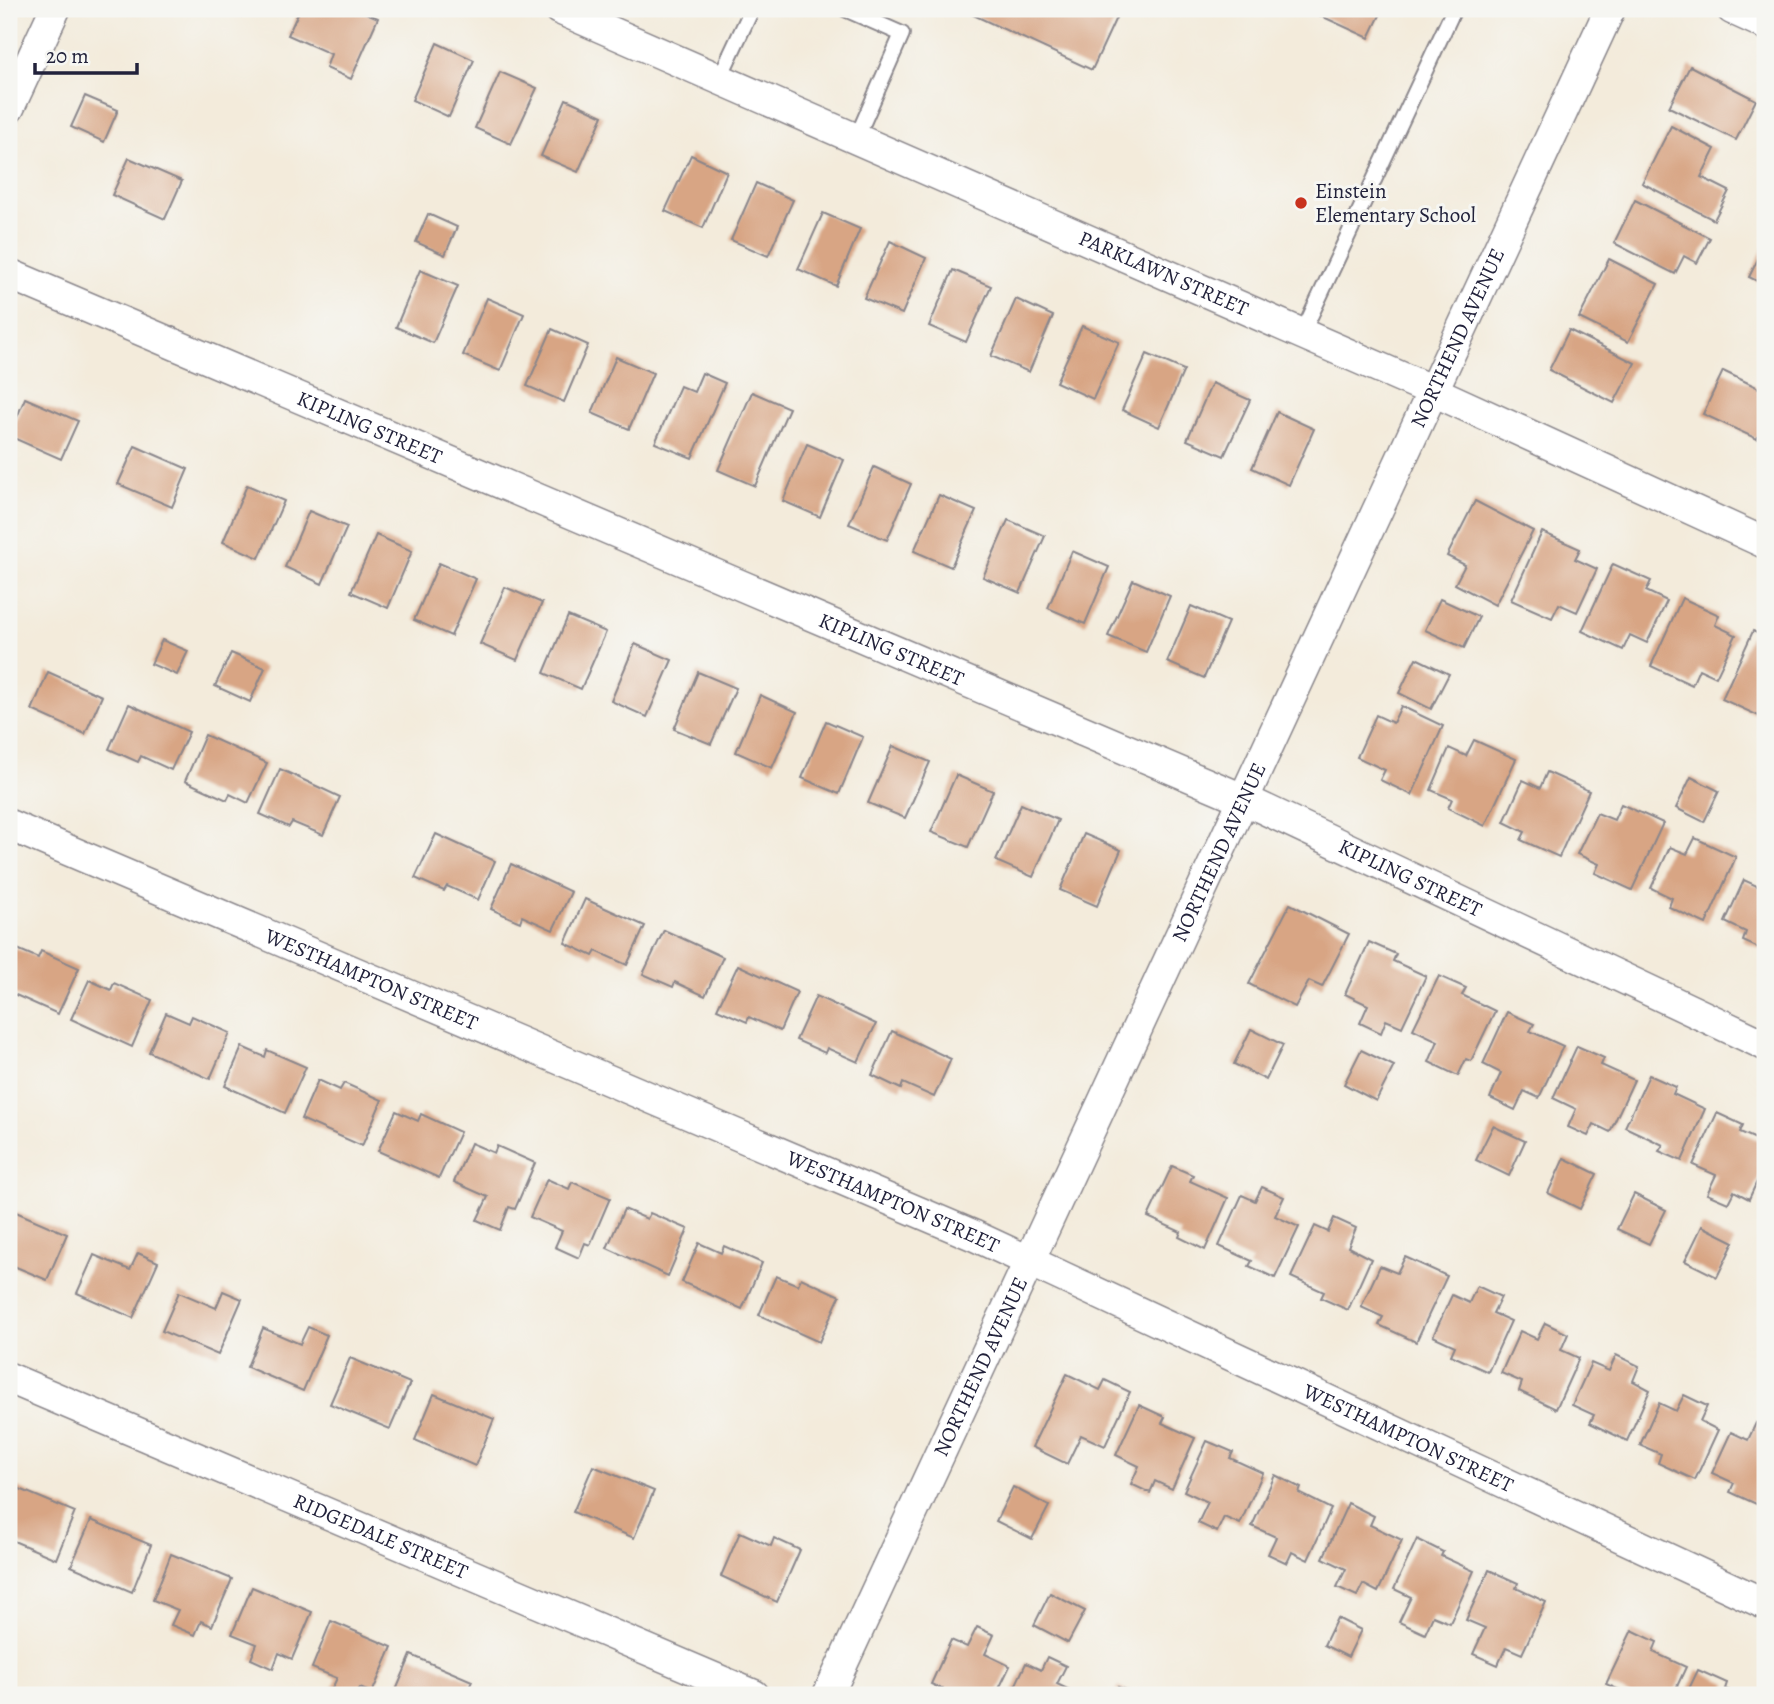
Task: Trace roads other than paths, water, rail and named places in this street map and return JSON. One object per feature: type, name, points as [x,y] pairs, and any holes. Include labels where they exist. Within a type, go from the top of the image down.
[{"type":"street","points":[[9,108],[55,9]]},
{"type":"street","name":"PARKLAWN STREET","points":[[559,9],[1433,391],[1765,543]]},
{"type":"street","name":"NORTHEND AVENUE","points":[[828,1695],[1610,9]]},
{"type":"street","points":[[1732,9],[1765,24]]},
{"type":"street","name":"KIPLING STREET","points":[[9,274],[1243,799],[1765,1045]]},
{"type":"street","name":"WESTHAMPTON STREET","points":[[9,825],[975,1236],[1765,1604]]},
{"type":"street","name":"RIDGEDALE STREET","points":[[9,1378],[754,1695]]},
{"type":"lane","points":[[719,79],[752,9]]},
{"type":"lane","points":[[845,9],[902,34],[856,139]]},
{"type":"lane","points":[[1302,334],[1454,9]]},
{"type":"place","name":"Einstein Elementary School","points":[[1301,203]]}]
